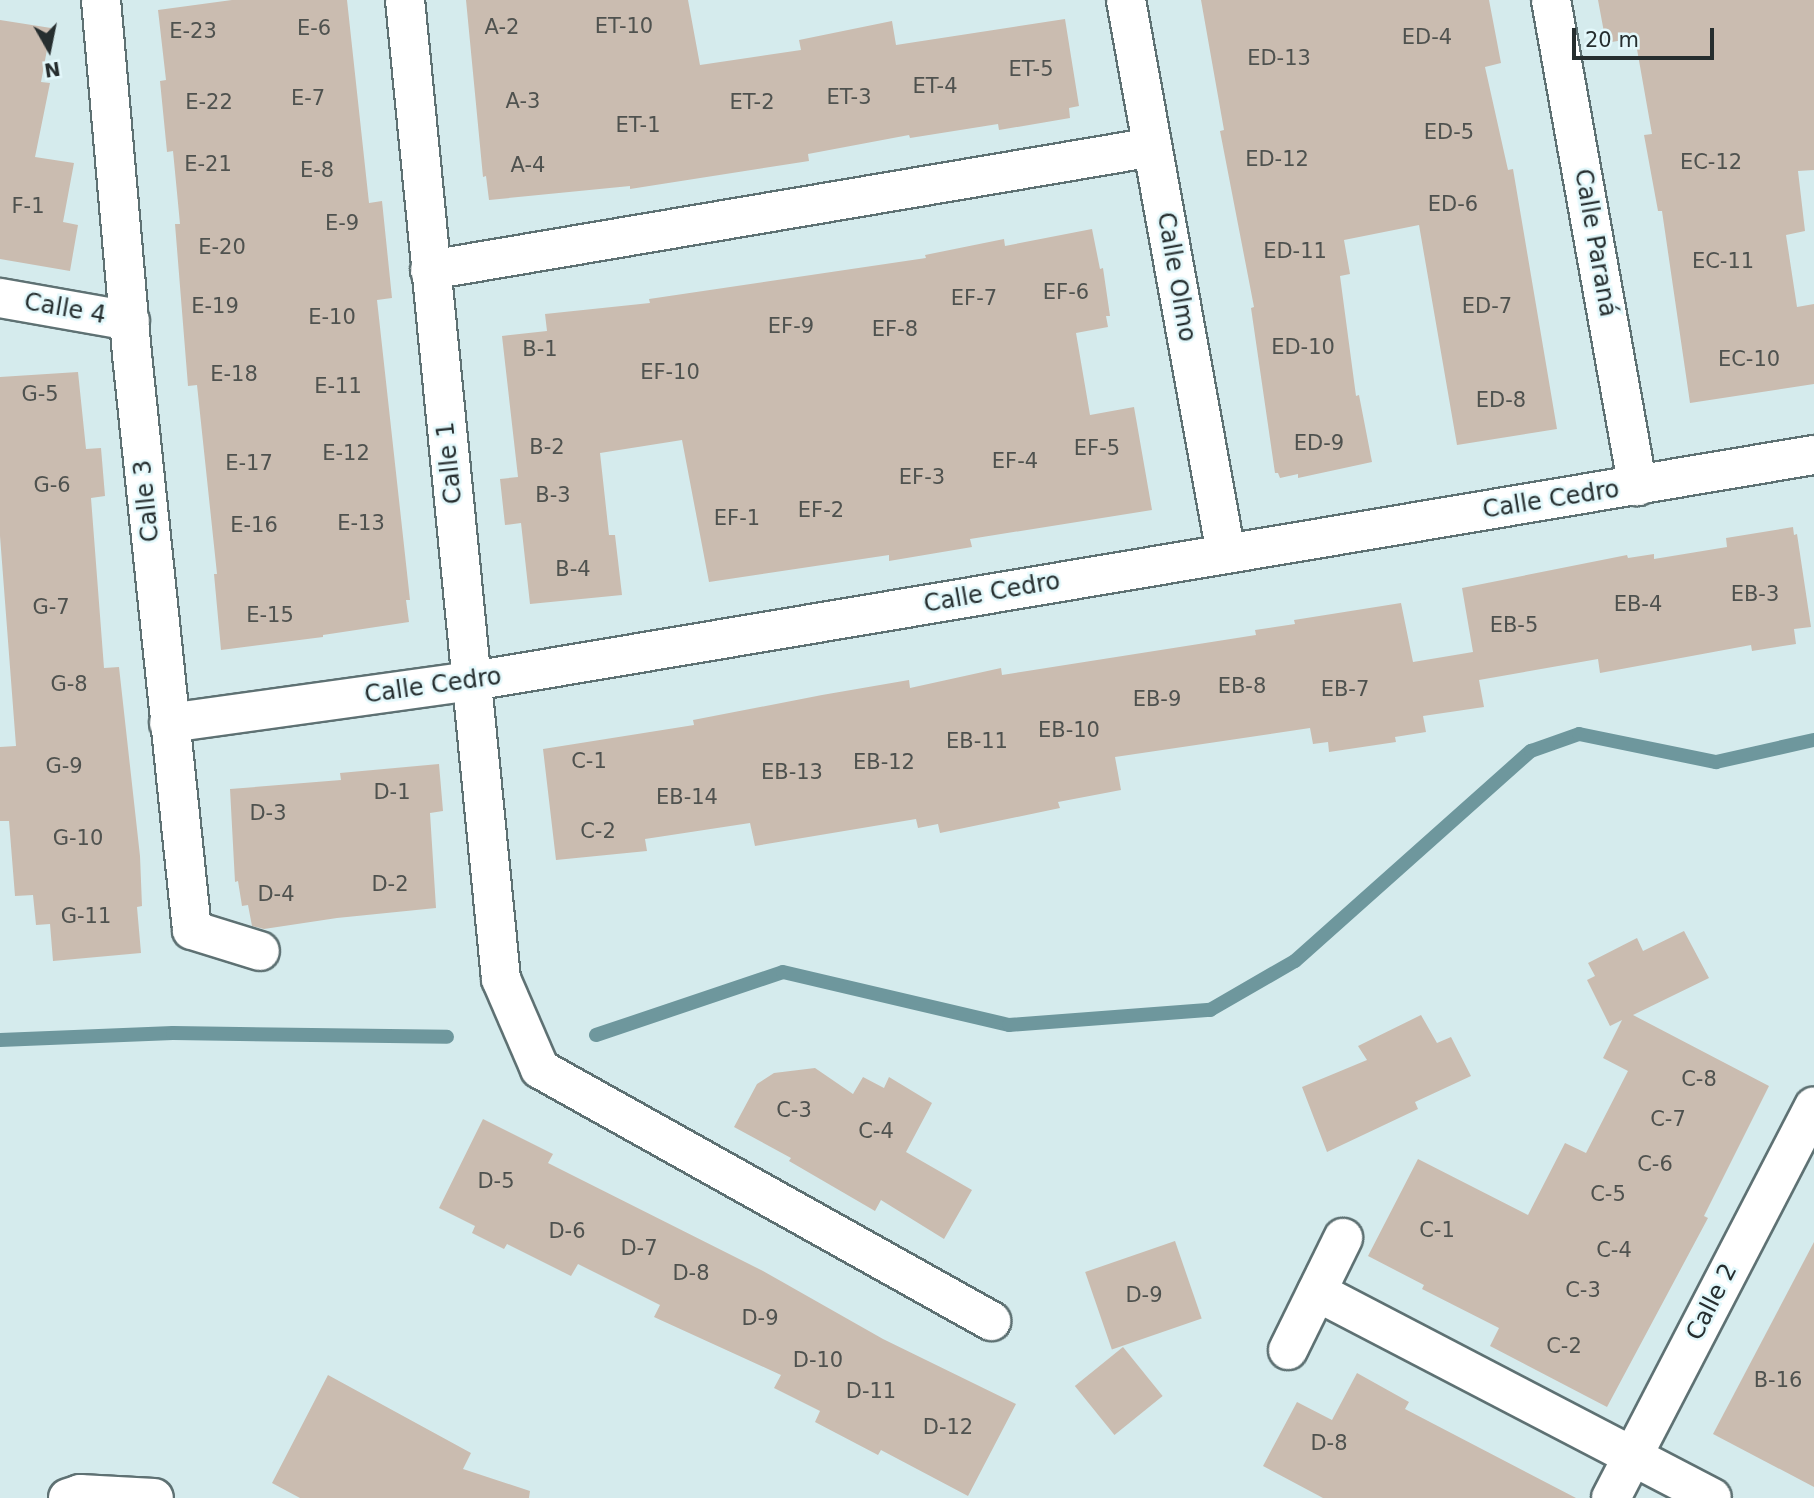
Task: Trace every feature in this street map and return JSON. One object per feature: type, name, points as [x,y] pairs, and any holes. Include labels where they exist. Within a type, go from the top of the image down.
[{"type":"street","name":"Calle 3","points":[[101,0],[169,723],[192,930],[260,951]]},
{"type":"street","name":"Calle 1","points":[[405,0],[501,979],[540,1069],[991,1321]]},
{"type":"street","name":"Calle Olmo","points":[[1126,0],[1226,554]]},
{"type":"street","name":"Calle Paraná","points":[[1552,0],[1638,486]]},
{"type":"street","points":[[430,270],[1153,147]]},
{"type":"street","name":"Calle 4","points":[[0,298],[130,321]]},
{"type":"street","name":"Calle Cedro","points":[[169,723],[473,681],[1638,486],[1814,454]]},
{"type":"street","name":"Calle 2","points":[[1611,1498],[1814,1106]]},
{"type":"street","points":[[1288,1350],[1343,1238]]},
{"type":"street","points":[[1317,1292],[1712,1498]]},
{"type":"street","points":[[68,1498],[80,1494],[153,1498]]},
{"type":"building","points":[[232,0],[347,0],[369,203],[382,201],[392,298],[377,300],[410,600],[406,600],[409,622],[323,637],[221,650],[214,574],[217,574],[197,385],[188,386],[175,224],[180,224],[173,151],[167,152],[160,81],[166,80],[158,10]]},
{"type":"building","points":[[466,0],[688,0],[700,65],[801,50],[799,40],[892,21],[896,45],[1065,19],[1079,106],[1069,108],[1070,118],[999,130],[998,124],[910,138],[909,135],[808,154],[809,161],[630,189],[630,186],[489,200],[486,176],[483,177]]},
{"type":"building","points":[[1201,0],[1489,0],[1501,63],[1485,67],[1508,170],[1513,169],[1557,429],[1457,445],[1419,225],[1344,240],[1350,274],[1340,276],[1356,396],[1359,395],[1372,462],[1298,478],[1298,474],[1280,478],[1278,473],[1275,473],[1251,308],[1254,307],[1220,131],[1224,130]]},
{"type":"building","points":[[1598,0],[1814,0],[1814,170],[1798,171],[1805,231],[1786,235],[1797,307],[1814,304],[1814,384],[1690,403],[1662,211],[1658,211],[1644,135],[1652,134],[1635,38],[1606,43]]},
{"type":"building","points":[[0,20],[51,28],[41,82],[50,83],[35,157],[74,163],[63,222],[78,225],[70,271],[0,259]]},
{"type":"building","points":[[1092,229],[1100,269],[1103,268],[1110,316],[1106,316],[1108,327],[1076,333],[1090,415],[1134,407],[1152,510],[970,539],[972,547],[889,561],[889,555],[709,582],[682,440],[600,453],[609,535],[615,535],[622,595],[530,604],[521,523],[505,525],[500,479],[518,477],[502,336],[547,331],[545,314],[650,303],[649,299],[926,258],[925,255],[1004,239],[1005,246]]},
{"type":"building","points":[[78,372],[86,449],[101,448],[105,496],[91,498],[104,668],[119,667],[140,856],[142,906],[137,907],[141,953],[53,961],[50,924],[36,925],[33,895],[15,896],[9,821],[0,821],[0,747],[16,746],[0,536],[0,377]]},
{"type":"building","points":[[1793,527],[1794,535],[1797,534],[1811,627],[1794,629],[1796,644],[1752,651],[1751,645],[1600,673],[1598,659],[1479,680],[1484,707],[1423,716],[1426,732],[1395,737],[1396,742],[1329,752],[1328,742],[1313,744],[1310,728],[1115,757],[1121,790],[1058,802],[1060,808],[940,833],[938,824],[918,828],[916,819],[755,846],[750,823],[645,839],[647,851],[556,860],[543,749],[694,725],[693,720],[909,680],[910,688],[1001,668],[1002,675],[1256,635],[1255,630],[1295,624],[1294,620],[1401,603],[1413,662],[1473,652],[1462,588],[1627,555],[1628,558],[1654,554],[1654,559],[1727,547],[1726,538]]},
{"type":"building","points":[[439,764],[443,811],[430,813],[436,908],[264,929],[252,926],[248,905],[242,906],[238,881],[235,882],[230,789],[341,780],[340,773]]},
{"type":"building","points":[[1684,931],[1709,978],[1633,1015],[1769,1086],[1704,1216],[1708,1218],[1607,1407],[1490,1346],[1499,1328],[1422,1289],[1424,1285],[1368,1256],[1418,1159],[1528,1215],[1565,1143],[1586,1153],[1628,1071],[1603,1058],[1622,1020],[1610,1026],[1587,980],[1595,976],[1588,963],[1637,938],[1643,951]]},
{"type":"building","points":[[1421,1015],[1437,1043],[1451,1037],[1471,1076],[1415,1102],[1418,1109],[1327,1152],[1302,1087],[1367,1060],[1358,1046]]},
{"type":"building","points":[[815,1068],[853,1094],[863,1077],[884,1088],[889,1077],[932,1103],[906,1152],[972,1190],[944,1239],[881,1200],[875,1211],[789,1161],[791,1158],[734,1127],[757,1084],[774,1073]]},
{"type":"building","points":[[483,1119],[553,1154],[548,1163],[763,1271],[883,1339],[1016,1404],[968,1496],[881,1450],[878,1455],[815,1422],[820,1411],[774,1388],[781,1375],[654,1317],[660,1305],[578,1264],[571,1276],[507,1244],[504,1249],[472,1233],[475,1226],[439,1208]]},
{"type":"building","points":[[1175,1241],[1202,1319],[1112,1349],[1085,1272]]},
{"type":"building","points":[[1814,1242],[1814,1487],[1713,1434]]},
{"type":"building","points":[[1123,1347],[1163,1396],[1114,1435],[1075,1386]]},
{"type":"building","points":[[1357,1373],[1409,1402],[1405,1409],[1576,1498],[1323,1498],[1263,1466],[1297,1402],[1332,1420]]},
{"type":"building","points":[[328,1375],[471,1453],[463,1469],[530,1491],[529,1498],[300,1498],[272,1483]]},
{"type":"waterway","points":[[596,1035],[783,972],[1009,1025],[1210,1010],[1295,961],[1531,751],[1579,734],[1716,762],[1814,740]]},
{"type":"waterway","points":[[0,1040],[173,1033],[447,1037]]}]
